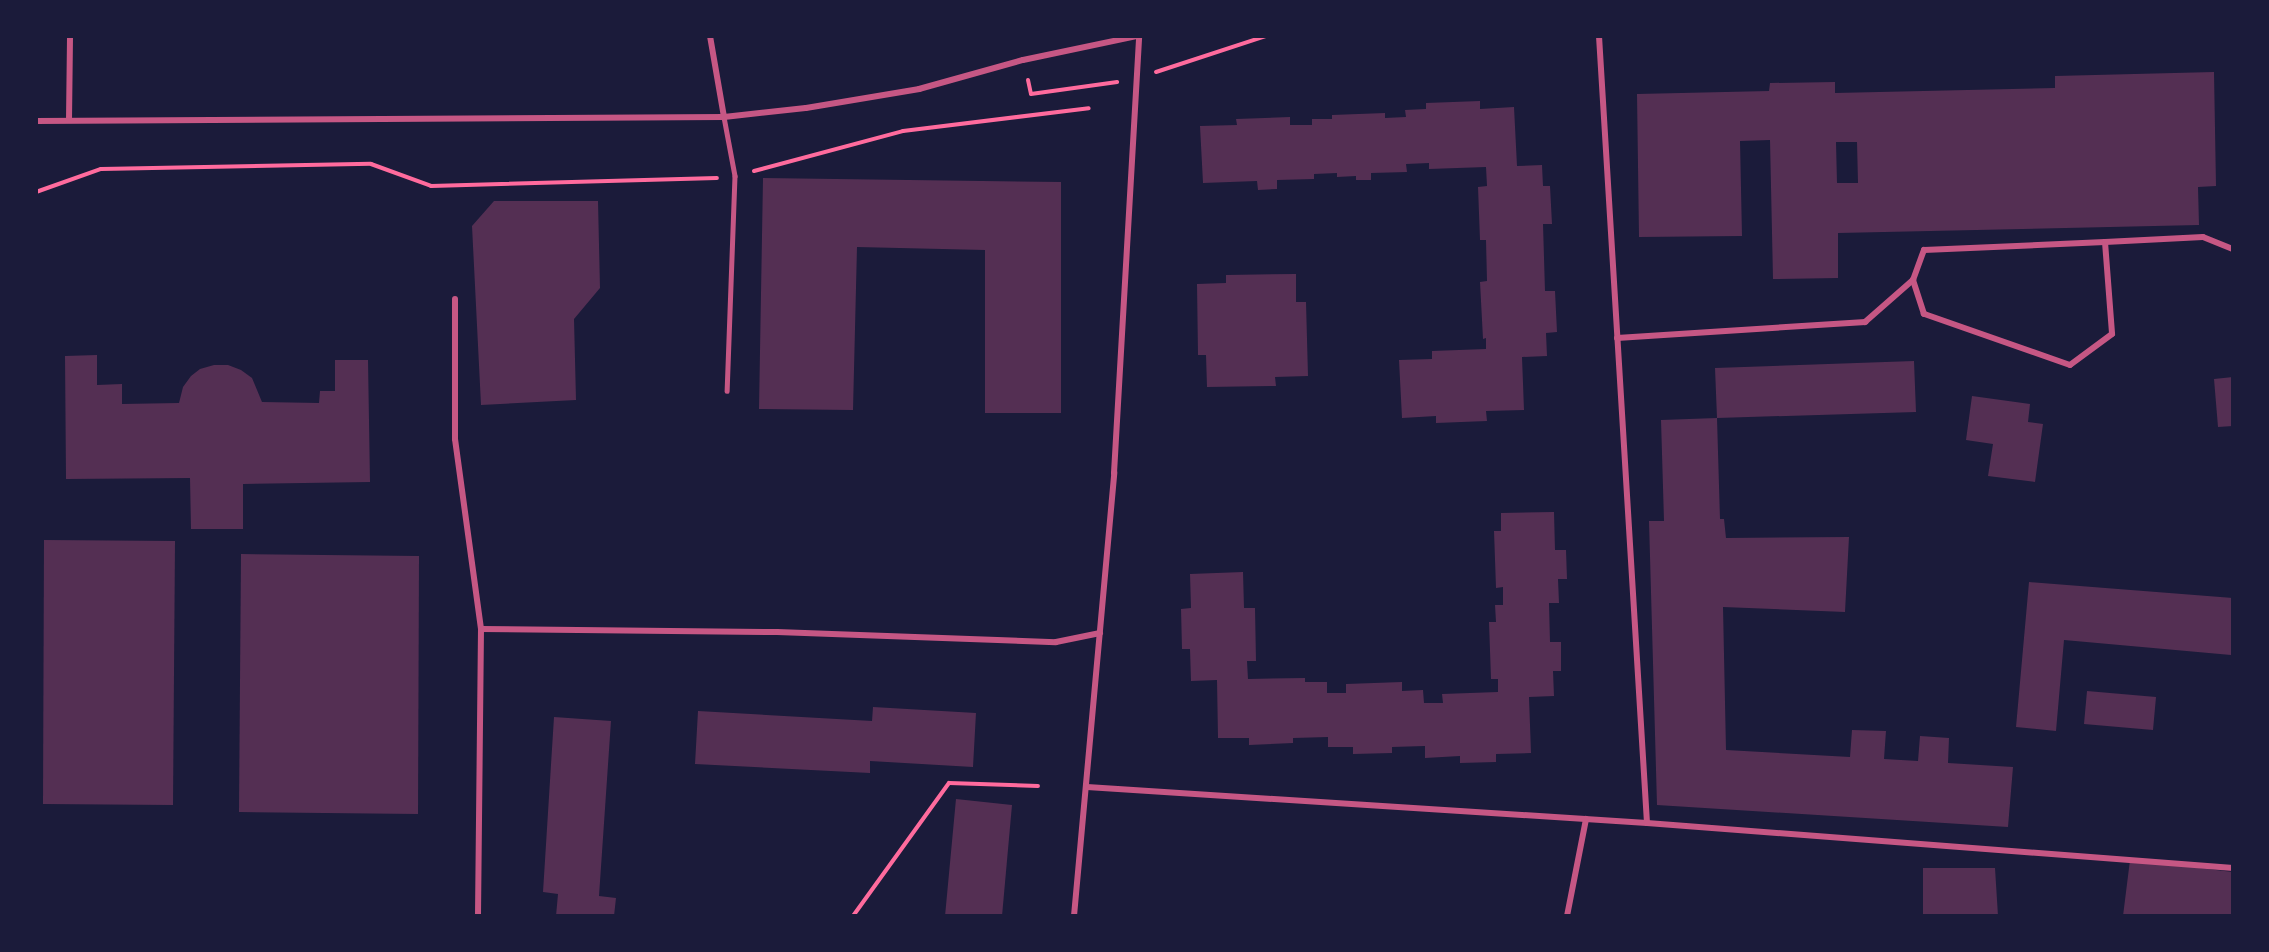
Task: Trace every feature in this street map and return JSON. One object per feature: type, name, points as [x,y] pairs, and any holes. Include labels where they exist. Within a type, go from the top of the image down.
[{"type":"street","points":[[69,120],[70,36]]},
{"type":"street","points":[[711,36],[724,117]]},
{"type":"street","points":[[36,121],[724,117],[806,108],[919,89],[1023,60],[1138,36],[1114,472],[1074,916]]},
{"type":"street","points":[[1599,36],[1647,823]]},
{"type":"street","points":[[1617,338],[1865,322],[1913,280],[1924,250],[2203,237],[2233,249]]},
{"type":"street","points":[[1913,280],[1923,314],[2070,365],[2112,334],[2105,242]]},
{"type":"street","points":[[455,299],[455,440],[481,629],[478,916]]},
{"type":"street","points":[[481,629],[777,632],[1056,642],[1100,633]]},
{"type":"street","points":[[1087,787],[1647,823],[2233,868]]},
{"type":"street","points":[[1568,916],[1586,819]]},
{"type":"lane","points":[[724,117],[735,176],[727,391]]},
{"type":"path","points":[[36,192],[101,169],[371,164],[431,186],[735,176],[903,131],[1089,108]]},
{"type":"path","points":[[853,916],[949,783],[1038,786]]},
{"type":"building","points":[[2214,72],[2216,186],[2198,187],[2199,225],[1838,233],[1838,278],[1773,279],[1770,140],[1740,141],[1742,236],[1639,237],[1637,94],[1769,91],[1770,83],[1835,82],[1835,93],[2055,88],[2055,76]],"holes":[[[1836,142],[1857,142],[1858,183],[1837,183]]]},
{"type":"building","points":[[1480,101],[1480,109],[1514,107],[1517,166],[1542,165],[1543,186],[1550,186],[1552,224],[1543,224],[1545,291],[1555,291],[1557,332],[1546,333],[1547,356],[1522,357],[1524,410],[1486,411],[1487,421],[1436,423],[1436,416],[1402,418],[1399,360],[1432,359],[1432,351],[1486,349],[1486,338],[1483,339],[1480,282],[1487,281],[1486,240],[1480,240],[1478,187],[1487,186],[1486,167],[1429,169],[1429,163],[1406,164],[1407,172],[1371,173],[1371,180],[1356,180],[1356,176],[1337,177],[1337,173],[1314,174],[1314,179],[1277,180],[1277,189],[1258,190],[1257,181],[1203,183],[1200,126],[1237,125],[1236,119],[1290,117],[1290,125],[1312,125],[1312,119],[1332,119],[1332,115],[1385,113],[1385,118],[1406,117],[1405,110],[1426,109],[1426,103]]},
{"type":"building","points":[[763,178],[1061,182],[1061,413],[985,413],[985,250],[857,247],[853,410],[759,409]]},
{"type":"building","points":[[494,201],[598,201],[600,288],[574,319],[576,400],[481,405],[472,226]]},
{"type":"building","points":[[1296,274],[1296,302],[1306,302],[1308,376],[1275,377],[1276,386],[1207,387],[1206,355],[1198,355],[1197,284],[1226,283],[1226,275]]},
{"type":"building","points":[[97,355],[97,385],[122,384],[122,404],[179,403],[183,387],[191,376],[200,369],[214,365],[228,365],[252,378],[262,402],[319,403],[320,391],[335,391],[335,360],[368,360],[370,482],[243,484],[243,529],[191,529],[190,478],[66,479],[65,356]]},
{"type":"building","points":[[1914,361],[1916,412],[1717,418],[1715,368]]},
{"type":"building","points":[[2233,377],[2233,426],[2218,427],[2214,379]]},
{"type":"building","points":[[1972,396],[2030,404],[2028,422],[2043,424],[2035,482],[1988,476],[1993,444],[1966,440]]},
{"type":"building","points":[[1717,418],[1720,519],[1724,519],[1726,538],[1849,537],[1845,612],[1723,607],[1726,750],[1850,757],[1852,730],[1886,731],[1884,759],[1918,761],[1920,736],[1949,738],[1948,763],[2013,767],[2008,827],[1657,805],[1649,521],[1664,521],[1661,420]]},
{"type":"building","points":[[1554,512],[1555,550],[1566,550],[1567,579],[1558,579],[1559,603],[1549,603],[1550,642],[1561,642],[1561,671],[1553,671],[1554,696],[1529,697],[1531,753],[1496,754],[1496,762],[1460,763],[1460,756],[1425,758],[1425,746],[1392,747],[1392,753],[1353,754],[1353,747],[1328,747],[1328,737],[1293,738],[1293,743],[1249,745],[1249,738],[1218,738],[1217,680],[1191,681],[1190,649],[1182,649],[1181,609],[1191,608],[1190,574],[1243,572],[1244,608],[1255,608],[1256,661],[1247,661],[1248,679],[1305,678],[1305,682],[1327,682],[1327,693],[1346,693],[1346,684],[1402,682],[1402,691],[1423,690],[1424,703],[1443,703],[1442,694],[1498,692],[1498,679],[1491,679],[1489,622],[1496,622],[1495,605],[1503,605],[1503,587],[1496,588],[1494,531],[1501,531],[1501,513]]},
{"type":"building","points":[[44,540],[175,541],[173,805],[43,804]]},
{"type":"building","points":[[241,554],[419,556],[418,814],[239,812]]},
{"type":"building","points":[[2029,582],[2233,598],[2231,655],[2064,640],[2056,731],[2016,727]]},
{"type":"building","points":[[2087,691],[2156,697],[2153,730],[2084,724]]},
{"type":"building","points":[[873,707],[976,713],[973,767],[870,761],[870,773],[695,764],[698,711],[872,721]]},
{"type":"building","points":[[554,717],[611,721],[599,896],[616,898],[614,916],[556,916],[558,894],[543,892]]},
{"type":"building","points":[[956,799],[1012,805],[1002,916],[945,916]]},
{"type":"building","points":[[2130,860],[2233,872],[2233,916],[2123,916]]},
{"type":"building","points":[[1923,868],[1995,868],[1998,916],[1923,916]]}]
